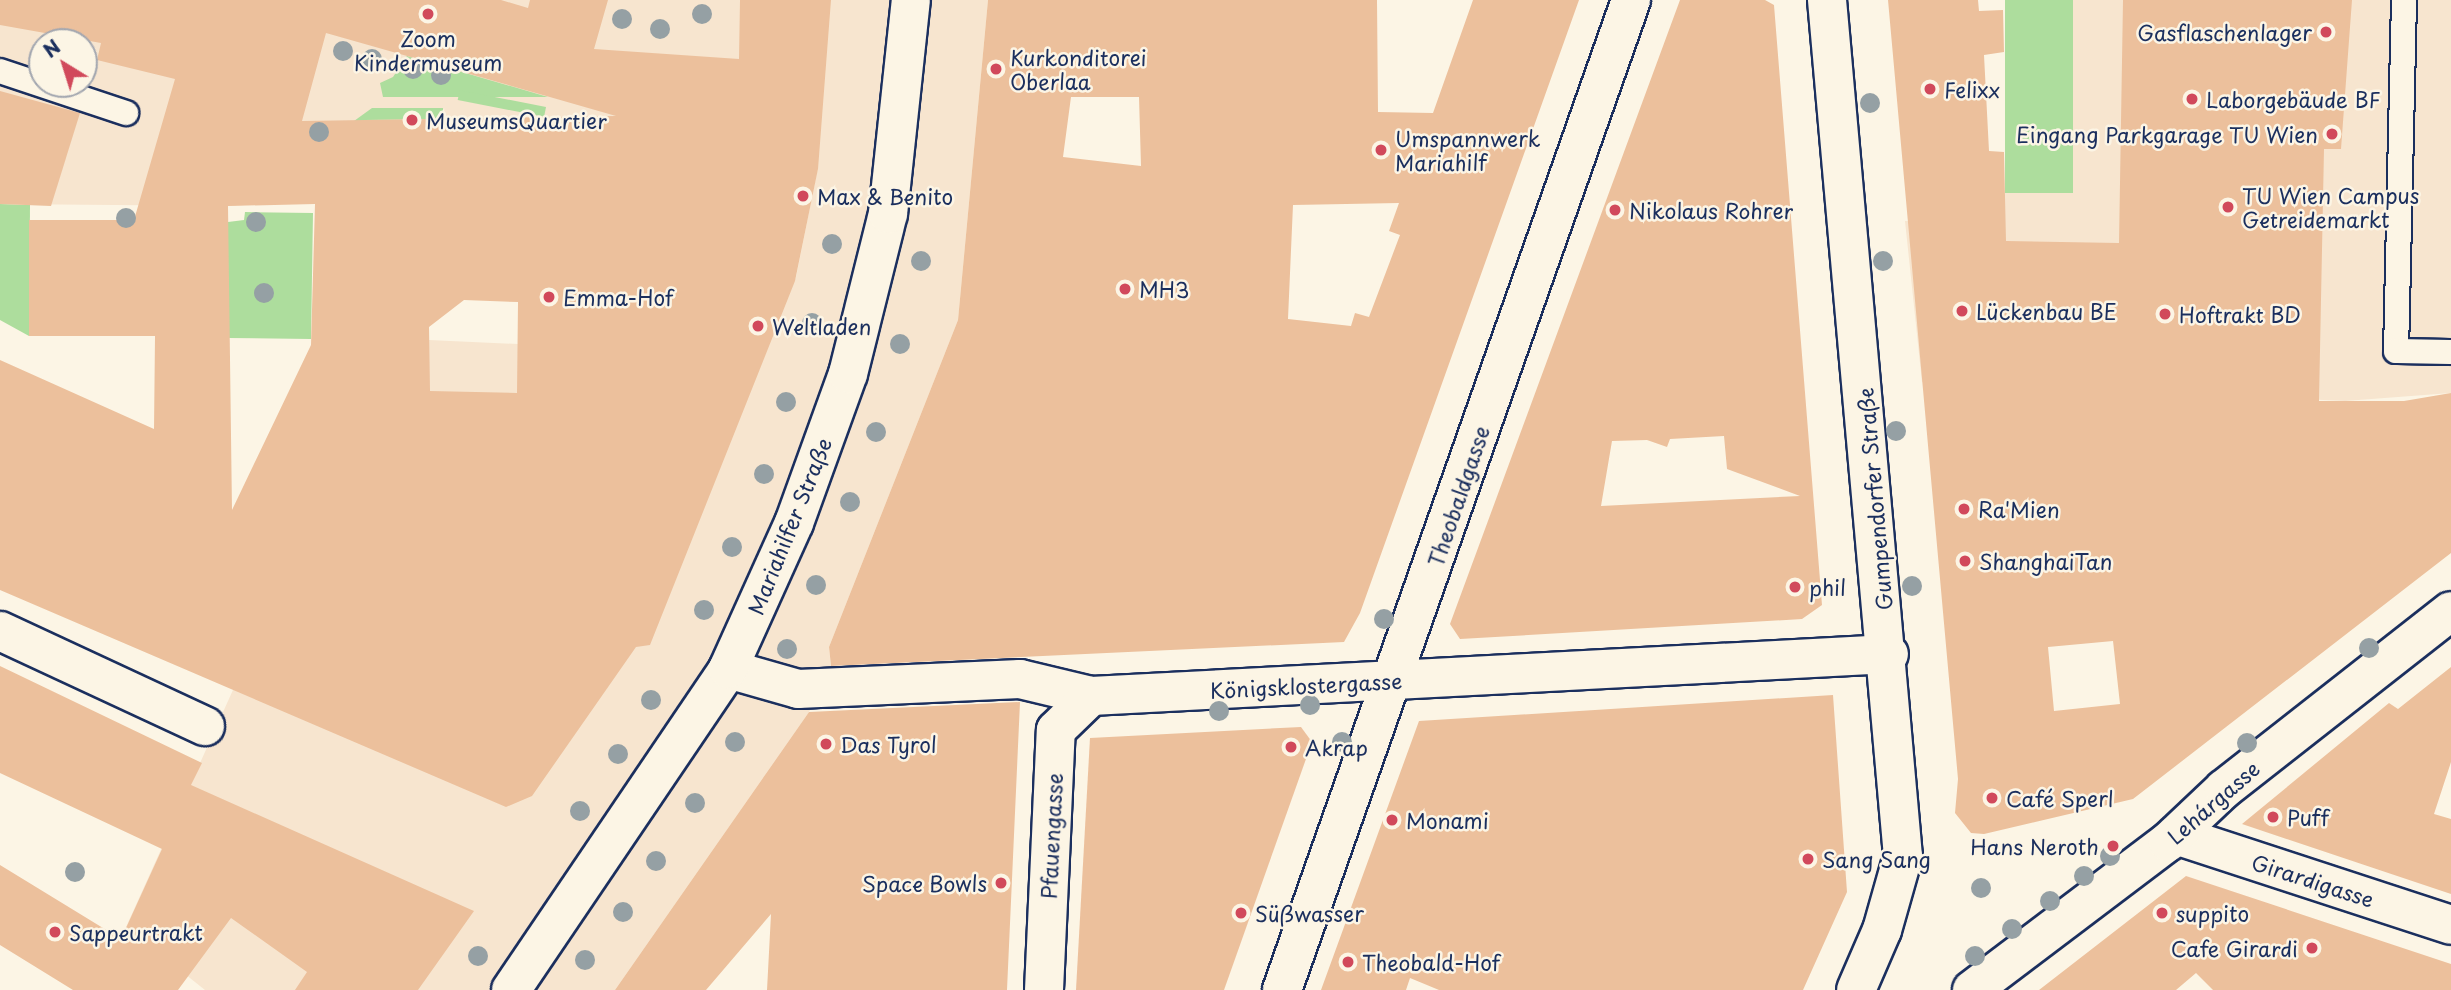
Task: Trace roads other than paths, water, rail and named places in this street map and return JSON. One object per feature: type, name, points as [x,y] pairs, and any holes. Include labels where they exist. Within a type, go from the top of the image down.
[{"type":"street","name":"Mariahilfer Straße","points":[[511,990],[728,668],[794,523],[848,374],[888,214],[911,0]]},
{"type":"street","name":"Theobaldgasse","points":[[1282,990],[1394,681],[1632,0]]},
{"type":"street","name":"Gumpendorfer Straße","points":[[1827,0],[1889,654],[1903,856],[1882,930],[1856,990]]},
{"type":"street","name":"Lehárgasse","points":[[1972,990],[2176,835],[2224,789],[2451,611]]},
{"type":"street","points":[[0,631],[205,726]]},
{"type":"street","name":"Königsklostergasse","points":[[728,668],[798,690],[1020,678],[1091,696],[1889,654]]},
{"type":"street","name":"Pfauengasse","points":[[1044,990],[1056,730],[1091,696]]},
{"type":"street","name":"Girardigasse","points":[[2176,835],[2451,925]]},
{"type":"lane","points":[[2404,0],[2396,351],[2451,352]]},
{"type":"lane","points":[[0,71],[126,113]]},
{"type":"place","name":"Zoom Kindermuseum","points":[[428,14]]},
{"type":"place","name":"Gasflaschenlager","points":[[2326,32]]},
{"type":"place","name":"Kurkonditorei Oberlaa","points":[[996,69]]},
{"type":"place","name":"Felixx","points":[[1930,89]]},
{"type":"place","name":"Laborgebäude BF","points":[[2192,99]]},
{"type":"place","name":"MuseumsQuartier","points":[[412,120]]},
{"type":"place","name":"Eingang Parkgarage TU Wien","points":[[2332,134]]},
{"type":"place","name":"Umspannwerk Mariahilf","points":[[1381,150]]},
{"type":"place","name":"Max & Benito","points":[[803,196]]},
{"type":"place","name":"TU Wien Campus Getreidemarkt","points":[[2228,207]]},
{"type":"place","name":"Nikolaus Rohrer","points":[[1615,210]]},
{"type":"place","name":"MH3","points":[[1125,289]]},
{"type":"place","name":"Emma-Hof","points":[[549,297]]},
{"type":"place","name":"Lückenbau BE","points":[[1962,311]]},
{"type":"place","name":"Hoftrakt BD","points":[[2165,314]]},
{"type":"place","name":"Weltladen","points":[[758,326]]},
{"type":"place","name":"Ra'Mien","points":[[1964,509]]},
{"type":"place","name":"ShanghaiTan","points":[[1965,561]]},
{"type":"place","name":"phil","points":[[1795,587]]},
{"type":"place","name":"Das Tyrol","points":[[826,744]]},
{"type":"place","name":"Akrap","points":[[1291,747]]},
{"type":"place","name":"Café Sperl","points":[[1992,798]]},
{"type":"place","name":"Puff","points":[[2273,817]]},
{"type":"place","name":"Monami","points":[[1392,820]]},
{"type":"place","name":"Hans Neroth","points":[[2113,846]]},
{"type":"place","name":"Sang Sang","points":[[1808,859]]},
{"type":"place","name":"Space Bowls","points":[[1001,883]]},
{"type":"place","name":"Süßwasser","points":[[1241,913]]},
{"type":"place","name":"suppito","points":[[2162,913]]},
{"type":"place","name":"Sappeurtrakt","points":[[55,932]]},
{"type":"place","name":"Cafe Girardi","points":[[2312,948]]},
{"type":"place","name":"Theobald-Hof","points":[[1348,962]]}]
